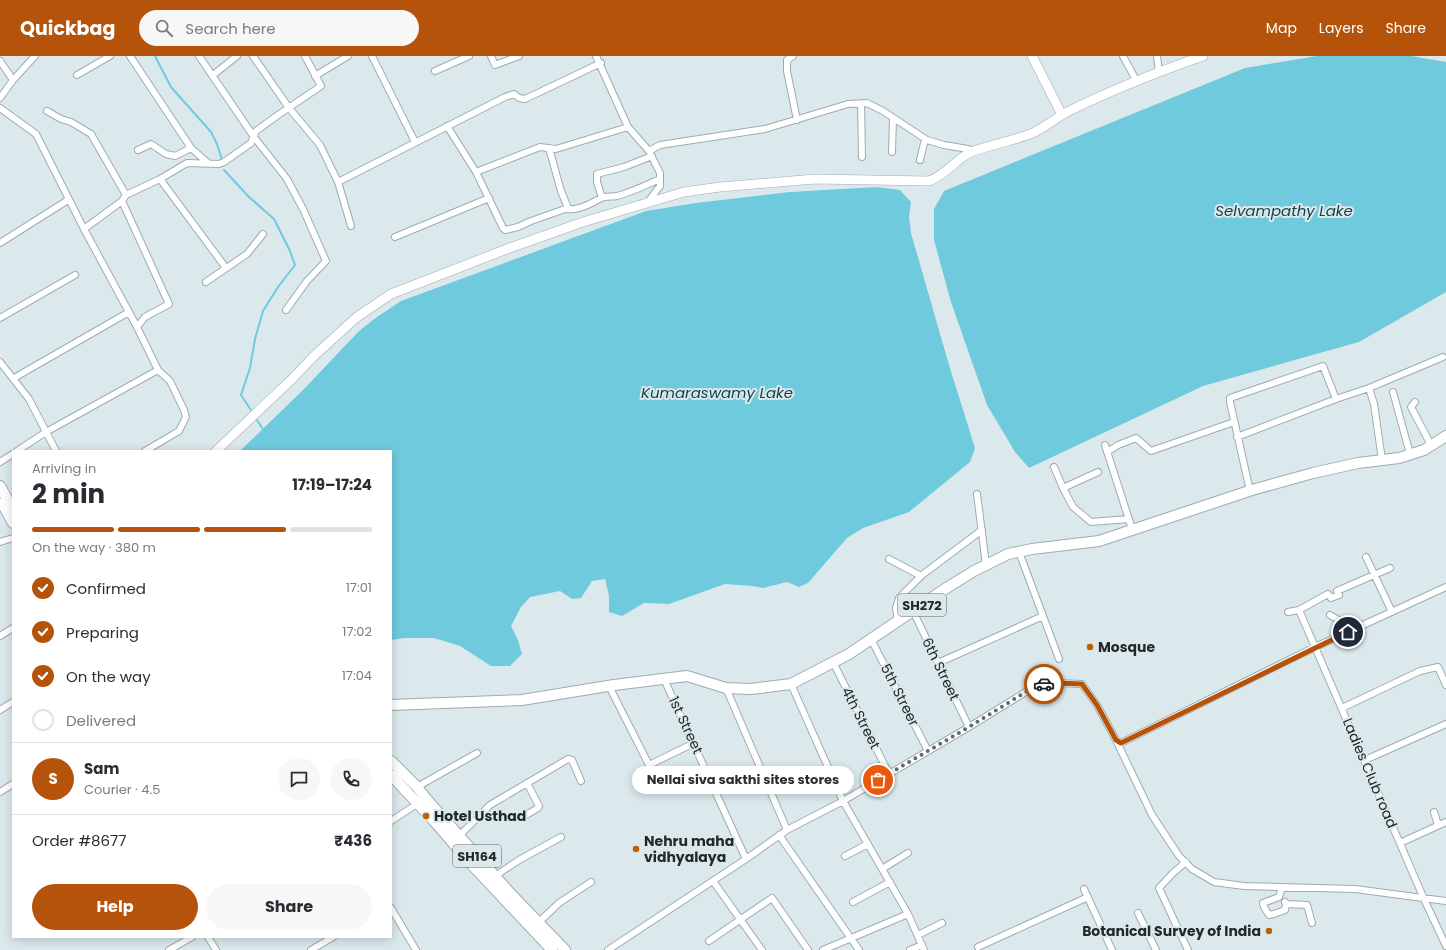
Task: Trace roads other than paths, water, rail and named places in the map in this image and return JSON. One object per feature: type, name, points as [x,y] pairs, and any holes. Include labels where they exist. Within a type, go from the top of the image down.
[{"type":"main road","name":"SH272","points":[[392,705],[522,700],[609,686],[687,676],[726,688],[752,689],[791,684],[849,654],[948,586],[1008,554],[1032,548],[1099,541],[1250,491],[1313,473],[1358,463],[1399,458],[1431,446],[1446,436]]},
{"type":"main road","points":[[0,486],[12,508]]},
{"type":"main road","points":[[0,499],[12,521]]},
{"type":"main road","name":"SH164","points":[[392,762],[417,787],[538,923],[565,950]]},
{"type":"main road","name":"SH164","points":[[392,776],[472,865],[552,950]]},
{"type":"street","points":[[0,98],[13,80],[35,56]]},
{"type":"street","points":[[77,75],[110,56]]},
{"type":"street","points":[[130,56],[191,148],[208,163]]},
{"type":"street","points":[[199,56],[213,74],[254,137],[287,179],[303,209],[326,261],[307,281],[286,310]]},
{"type":"street","points":[[213,74],[238,56]]},
{"type":"street","points":[[253,56],[289,108],[320,144],[338,182],[351,226]]},
{"type":"street","points":[[84,229],[122,201],[126,195],[160,179],[187,163],[219,164],[251,143],[256,131],[278,114],[321,86],[305,56]]},
{"type":"street","points":[[316,76],[340,58],[348,56]]},
{"type":"street","points":[[372,56],[415,142]]},
{"type":"street","points":[[435,70],[469,56]]},
{"type":"street","points":[[491,56],[495,65],[519,56]]},
{"type":"street","points":[[596,56],[601,63],[628,127],[651,154],[660,173],[660,186],[647,203]]},
{"type":"street","points":[[793,56],[785,58],[797,120]]},
{"type":"street","points":[[1032,56],[1062,115]]},
{"type":"street","points":[[1122,56],[1137,82]]},
{"type":"street","points":[[1157,56],[1159,72]]},
{"type":"street","points":[[217,450],[291,380],[315,355],[357,317],[391,294],[507,249],[583,222],[631,209],[684,192],[720,187],[815,179],[929,181],[941,175],[972,152],[1022,137],[1050,124],[1062,115],[1107,93],[1203,56]]},
{"type":"street","points":[[0,61],[13,80]]},
{"type":"street","points":[[338,182],[504,97],[514,94],[525,99],[601,63]]},
{"type":"street","points":[[602,198],[597,182],[597,174],[624,167],[651,154],[660,145],[765,129],[848,104],[867,103],[925,139],[944,145],[968,149],[972,152]]},
{"type":"street","points":[[861,104],[862,157]]},
{"type":"street","points":[[0,108],[36,134],[68,200],[137,327],[158,370],[170,381],[184,410],[186,417],[179,431],[147,450]]},
{"type":"street","points":[[47,111],[61,119],[71,122],[91,134],[126,195]]},
{"type":"street","points":[[892,152],[893,118]]},
{"type":"street","points":[[448,126],[476,172],[505,230],[518,228],[531,221],[567,209],[572,210],[579,208],[602,198],[616,196],[660,179]]},
{"type":"street","points":[[476,172],[540,147],[556,149],[628,127]]},
{"type":"street","points":[[920,160],[925,139]]},
{"type":"street","points":[[138,150],[151,144],[166,154],[175,156],[191,148]]},
{"type":"street","points":[[549,148],[567,209]]},
{"type":"street","points":[[160,179],[226,268]]},
{"type":"street","points":[[395,237],[489,198]]},
{"type":"street","points":[[0,243],[68,200]]},
{"type":"street","points":[[122,201],[170,304],[145,317],[137,327]]},
{"type":"street","points":[[206,282],[247,254],[264,234]]},
{"type":"street","points":[[0,318],[75,275]]},
{"type":"street","points":[[14,378],[129,312]]},
{"type":"street","points":[[1238,437],[1336,399],[1369,388],[1443,357]]},
{"type":"street","points":[[0,362],[29,399],[55,450]]},
{"type":"street","points":[[1250,491],[1230,398],[1323,366],[1336,399]]},
{"type":"street","points":[[19,450],[46,432],[158,370]]},
{"type":"street","points":[[1369,388],[1374,404],[1382,460]]},
{"type":"street","points":[[1394,392],[1410,454]]},
{"type":"street","points":[[1415,402],[1411,407],[1431,446]]},
{"type":"street","points":[[1107,452],[1118,445],[1136,438],[1151,451],[1234,422]]},
{"type":"street","points":[[1105,445],[1132,529]]},
{"type":"street","points":[[0,462],[12,455]]},
{"type":"street","points":[[1054,467],[1073,507],[1091,522],[1129,519]]},
{"type":"street","points":[[1063,488],[1098,472]]},
{"type":"street","points":[[977,494],[986,565]]},
{"type":"street","points":[[898,621],[896,608],[899,598],[921,576],[982,530]]},
{"type":"street","points":[[0,542],[12,538]]},
{"type":"street","points":[[1019,552],[1059,659]]},
{"type":"street","points":[[1366,557],[1392,612]]},
{"type":"street","points":[[889,559],[921,576]]},
{"type":"street","points":[[1288,612],[1299,610],[1328,594],[1331,598],[1339,595],[1337,591],[1390,568]]},
{"type":"street","points":[[1116,740],[1121,743],[1315,647],[1446,587]]},
{"type":"street","name":"Ladies Club road","points":[[1299,610],[1424,899],[1446,946]]},
{"type":"street","name":"6th Street","points":[[913,611],[969,727]]},
{"type":"street","points":[[1330,615],[1342,622],[1348,632]]},
{"type":"street","points":[[938,663],[1043,616]]},
{"type":"street","points":[[1,634],[12,628]]},
{"type":"street","name":"5th Streer","points":[[871,639],[928,751]]},
{"type":"street","name":"4th Street","points":[[833,662],[889,774]]},
{"type":"street","points":[[1342,708],[1420,671],[1438,667],[1446,685]]},
{"type":"street","name":"1st Street","points":[[664,679],[746,859]]},
{"type":"street","points":[[608,950],[746,859],[787,830],[843,801],[1037,685],[1057,683],[1082,684],[1097,705],[1116,740],[1152,816],[1179,856],[1192,869],[1214,882],[1244,886],[1355,889],[1446,901]]},
{"type":"street","points":[[791,684],[843,801],[908,914],[918,935],[923,948],[910,950]]},
{"type":"street","points":[[609,686],[649,765],[694,743]]},
{"type":"street","points":[[726,688],[787,830]]},
{"type":"street","points":[[0,710],[12,703]]},
{"type":"street","points":[[1365,760],[1446,724]]},
{"type":"street","points":[[417,787],[477,753]]},
{"type":"street","points":[[459,836],[490,805],[570,758],[580,781]]},
{"type":"street","points":[[521,818],[539,806],[527,783]]},
{"type":"street","points":[[0,792],[12,785]]},
{"type":"street","points":[[392,821],[418,804]]},
{"type":"street","points":[[1434,812],[1438,825]]},
{"type":"street","points":[[1400,843],[1446,822]]},
{"type":"street","points":[[779,835],[859,950]]},
{"type":"street","points":[[495,876],[519,860],[561,837]]},
{"type":"street","points":[[845,856],[868,844]]},
{"type":"street","points":[[882,869],[908,853]]},
{"type":"street","points":[[1186,862],[1172,873],[1159,888],[1188,950]]},
{"type":"street","points":[[712,881],[762,950]]},
{"type":"street","points":[[538,923],[559,903],[591,882]]},
{"type":"street","points":[[853,902],[890,882]]},
{"type":"street","points":[[1279,897],[1282,887]]},
{"type":"street","points":[[1084,889],[1112,950]]},
{"type":"street","points":[[978,947],[1088,897]]},
{"type":"street","points":[[1279,897],[1263,903],[1269,915],[1285,910],[1286,904]]},
{"type":"street","points":[[1279,897],[1286,904],[1307,905],[1312,923]]},
{"type":"street","points":[[709,941],[772,898],[808,950]]},
{"type":"street","points":[[392,910],[416,950]]},
{"type":"street","points":[[1138,913],[1156,950]]},
{"type":"street","points":[[824,950],[908,914]]},
{"type":"street","points":[[918,935],[942,923]]},
{"type":"street","points":[[169,950],[190,938]]},
{"type":"street","points":[[209,938],[216,950]]},
{"type":"street","points":[[311,950],[331,938]]},
{"type":"water","name":"Selvampathy Lake","points":[[1317,56],[1411,56],[1446,62],[1446,292],[1359,342],[1203,386],[1029,468],[1015,452],[987,405],[951,302],[934,240],[934,209],[944,191],[1245,68]]},
{"type":"water","name":"Kumaraswamy Lake","points":[[877,187],[900,190],[911,202],[909,217],[911,233],[949,365],[975,448],[970,462],[909,512],[863,528],[847,538],[808,583],[799,587],[787,582],[763,588],[725,584],[669,604],[644,603],[622,616],[609,612],[609,596],[605,579],[592,581],[581,598],[572,599],[560,591],[530,597],[521,607],[511,626],[518,640],[522,654],[510,666],[491,666],[460,646],[434,638],[405,638],[392,640],[392,450],[241,450],[304,389],[359,331],[401,301],[646,211],[696,203],[790,192]]},
{"type":"waterway","points":[[155,56],[171,87],[211,132],[222,160]]},
{"type":"waterway","points":[[224,170],[249,197],[274,219],[290,251],[295,265],[278,287],[263,311],[255,339],[250,368],[241,395],[251,410]]},
{"type":"waterway","points":[[257,420],[264,431]]},
{"type":"place","name":"Mosque","points":[[1090,647]]},
{"type":"place","name":"Nellai siva sakthi sites stores","points":[[878,780]]},
{"type":"place","name":"Hotel Usthad","points":[[426,816]]},
{"type":"place","name":"Nehru maha vidhyalaya","points":[[636,849]]},
{"type":"place","name":"Botanical Survey of India","points":[[1269,931]]}]
